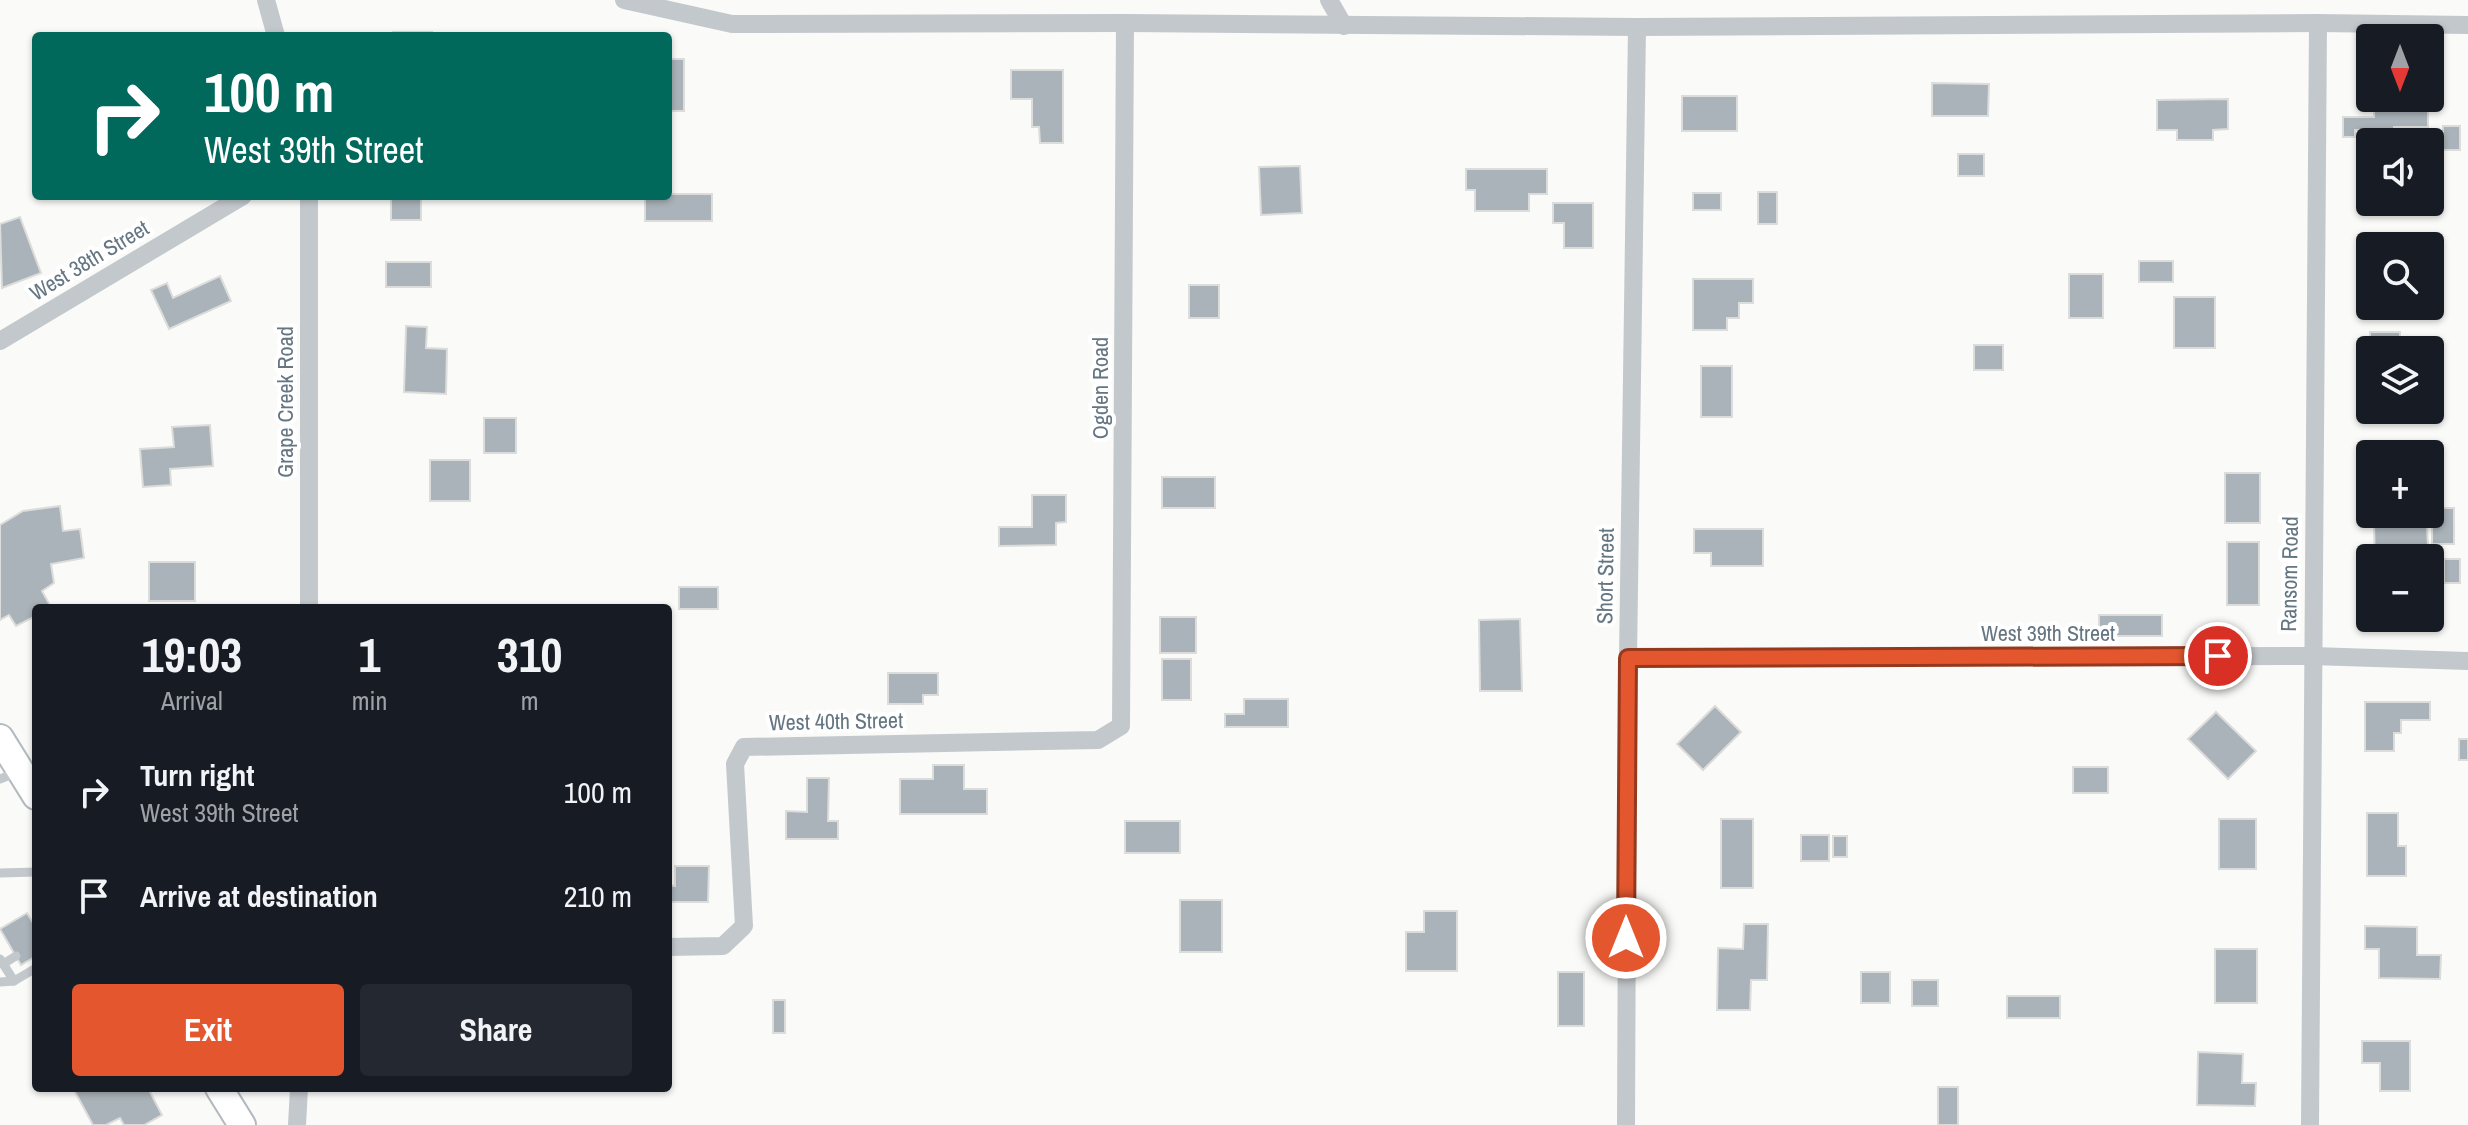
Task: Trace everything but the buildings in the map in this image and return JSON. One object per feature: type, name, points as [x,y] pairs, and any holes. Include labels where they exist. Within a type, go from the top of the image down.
[{"type":"main road","points":[[0,738],[10,775],[32,793]]},
{"type":"main road","points":[[221,1092],[242,1125]]},
{"type":"street","points":[[266,0],[275,32]]},
{"type":"street","points":[[624,0],[732,24],[1637,27],[2468,25]]},
{"type":"street","points":[[1329,0],[1344,26]]},
{"type":"street","name":"Ogden Road","points":[[1098,740],[1121,726],[1125,23]]},
{"type":"street","name":"Ransom Road","points":[[2310,1125],[2318,23]]},
{"type":"street","name":"Short Street","points":[[1626,1125],[1628,658],[1637,27]]},
{"type":"street","name":"West 38th Street","points":[[0,341],[236,200]]},
{"type":"street","name":"Grape Creek Road","points":[[309,200],[309,604]]},
{"type":"street","name":"West 39th Street","points":[[1628,658],[2312,656],[2468,661]]},
{"type":"street","name":"West 40th Street","points":[[672,947],[723,946],[744,926],[735,764],[744,747],[1098,740]]},
{"type":"street","points":[[297,1125],[299,1092]]},
{"type":"lane","points":[[0,873],[32,872]]},
{"type":"lane","points":[[14,981],[2,961],[16,956]]},
{"type":"lane","points":[[0,982],[14,981],[32,970]]},
{"type":"route","points":[[1626,938],[1628,658],[2218,656]]}]
